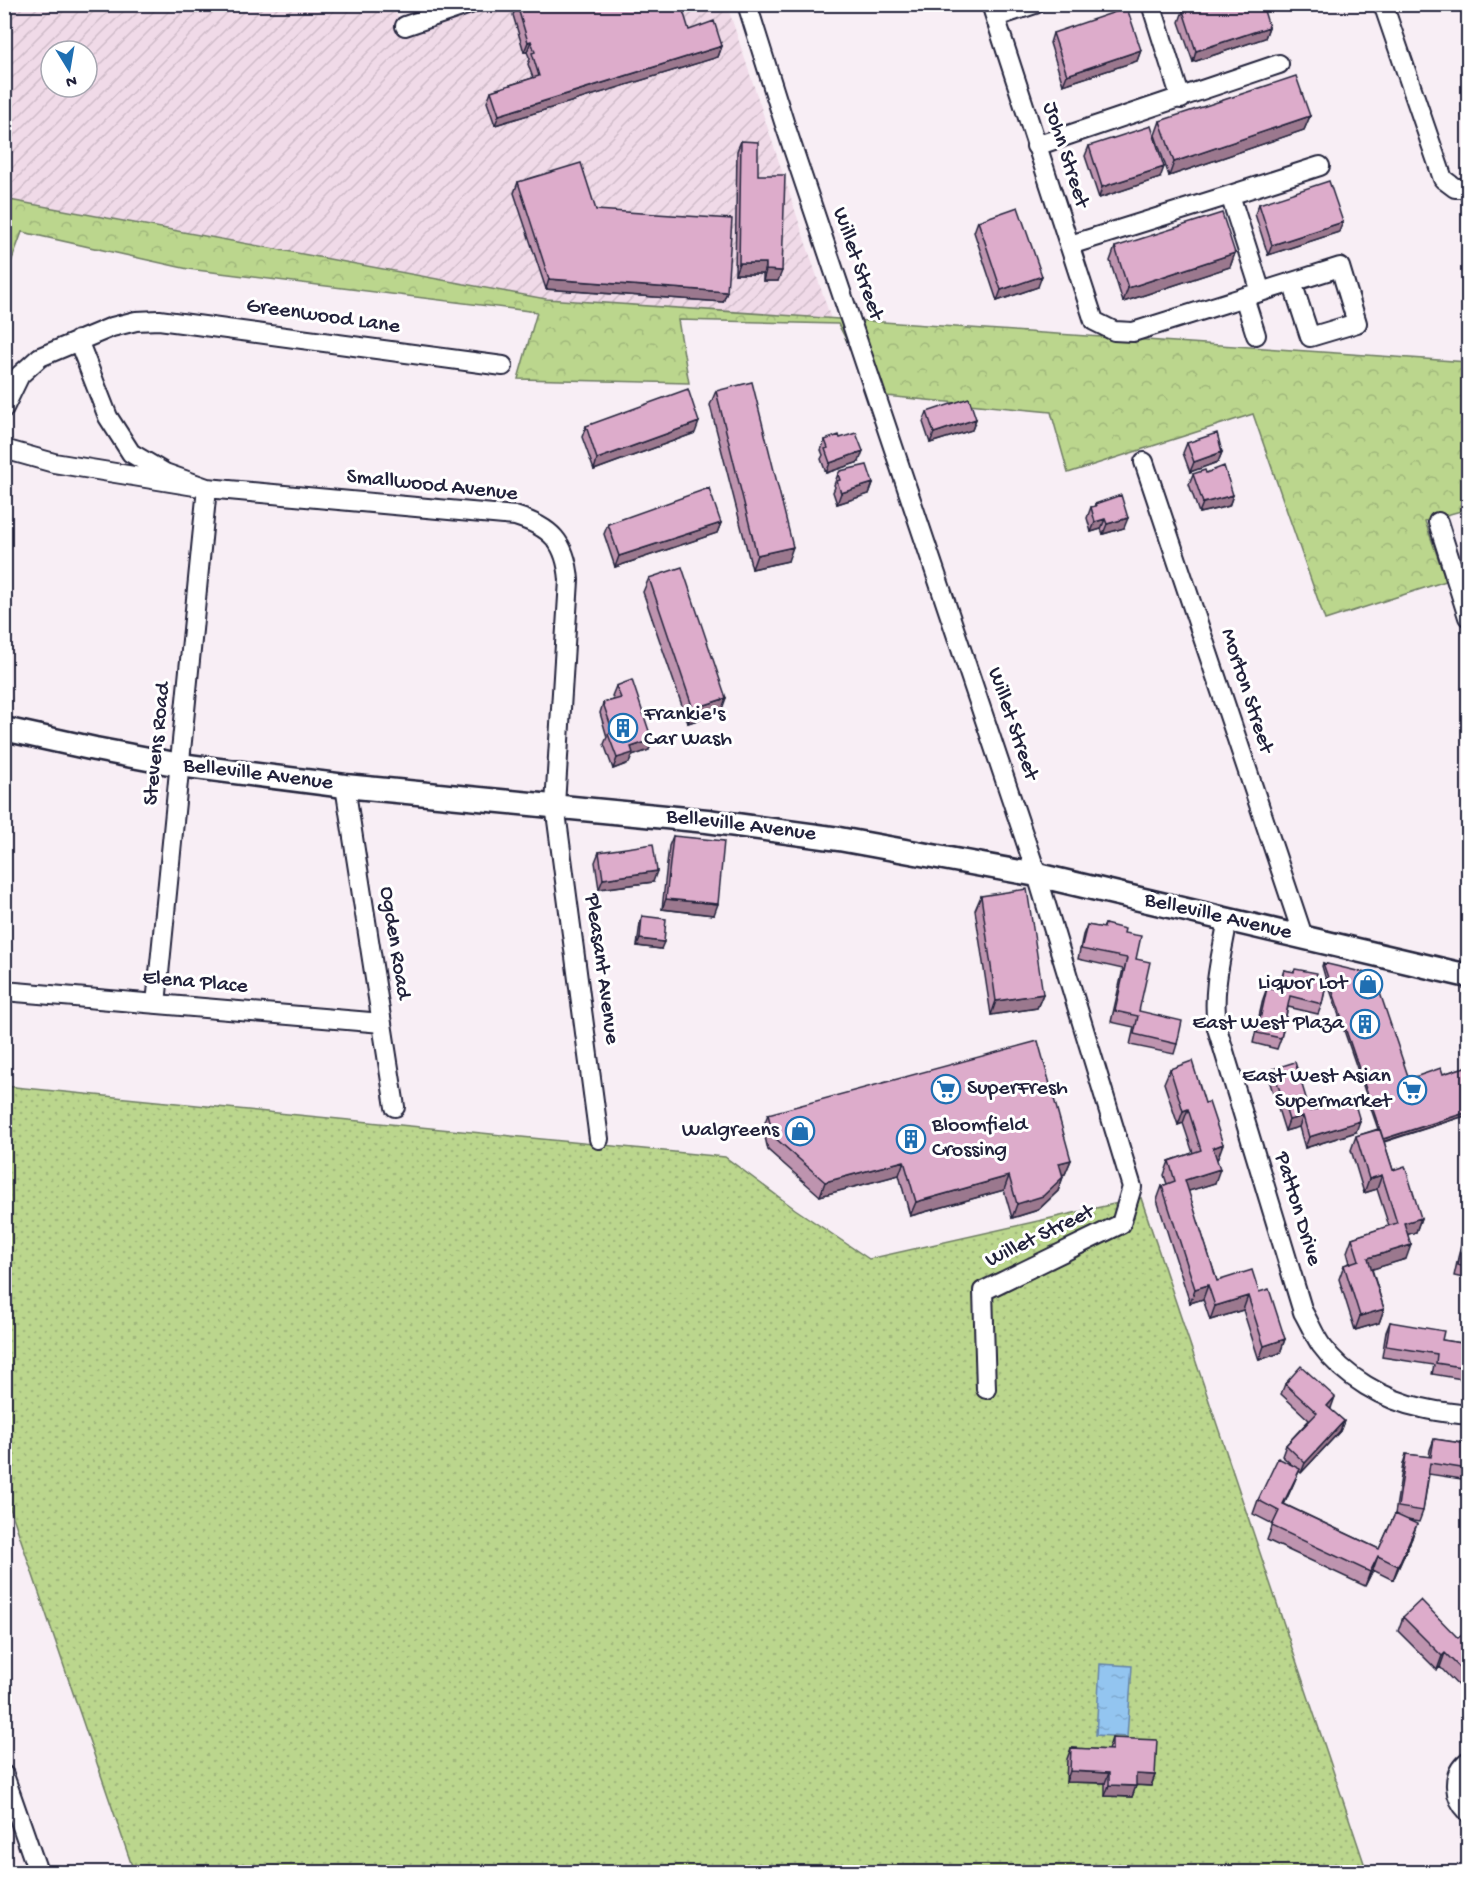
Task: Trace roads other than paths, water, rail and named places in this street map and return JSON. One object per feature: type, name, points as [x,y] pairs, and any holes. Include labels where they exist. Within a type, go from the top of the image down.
[{"type":"main road","name":"Belleville Avenue","points":[[4,729],[180,765],[345,786],[707,821],[839,839],[1037,875],[1468,976]]},
{"type":"street","points":[[405,26],[470,4]]},
{"type":"street","name":"Willet Street","points":[[747,4],[791,144],[1037,875],[1132,1187],[1121,1224],[983,1291],[986,1389]]},
{"type":"street","points":[[993,11],[1035,4]]},
{"type":"street","points":[[1151,4],[1180,99]]},
{"type":"street","points":[[1383,4],[1443,179],[1455,188],[1468,188]]},
{"type":"street","name":"John Street","points":[[993,11],[1094,321],[1114,331],[1134,332],[1252,295]]},
{"type":"street","points":[[1036,146],[1279,64]]},
{"type":"street","points":[[1070,245],[1320,166]]},
{"type":"street","points":[[1230,195],[1252,295],[1256,335]]},
{"type":"street","points":[[1252,295],[1292,282]]},
{"type":"street","name":"Greenwood Lane","points":[[4,408],[20,375],[32,363],[78,340],[136,321],[159,320],[503,366]]},
{"type":"street","name":"Smallwood Avenue","points":[[78,340],[108,417],[131,453],[165,473],[207,488]]},
{"type":"street","name":"Smallwood Avenue","points":[[4,449],[54,463],[207,488],[515,516],[535,522],[562,546],[568,562],[569,580],[555,805]]},
{"type":"street","name":"Morton Street","points":[[1144,462],[1302,936]]},
{"type":"street","name":"Stevens Road","points":[[156,1004],[207,488]]},
{"type":"street","points":[[1438,522],[1468,617]]},
{"type":"street","name":"Ogden Road","points":[[345,786],[395,1107]]},
{"type":"street","name":"Pleasant Avenue","points":[[555,805],[599,1139]]},
{"type":"street","name":"Patton Drive","points":[[1228,919],[1215,989],[1217,1028],[1303,1311],[1320,1344],[1341,1368],[1364,1384],[1389,1397],[1420,1408],[1468,1415]]},
{"type":"street","name":"Elena Place","points":[[4,991],[382,1023]]},
{"type":"street","points":[[1468,1761],[1460,1771],[1456,1787],[1461,1804],[1468,1812]]},
{"type":"street","points":[[4,1775],[38,1872]]},
{"type":"water","points":[[1100,1664],[1132,1666],[1127,1737],[1096,1735]]},
{"type":"place","name":"Frankie's Car Wash","points":[[623,728]]},
{"type":"place","name":"Liquor Lot","points":[[1368,984]]},
{"type":"place","name":"East West Plaza","points":[[1365,1024]]},
{"type":"place","name":"SuperFresh","points":[[946,1089]]},
{"type":"place","name":"East West Asian Supermarket","points":[[1412,1090]]},
{"type":"place","name":"Walgreens","points":[[800,1131]]},
{"type":"place","name":"Bloomfield Crossing","points":[[911,1139]]}]
